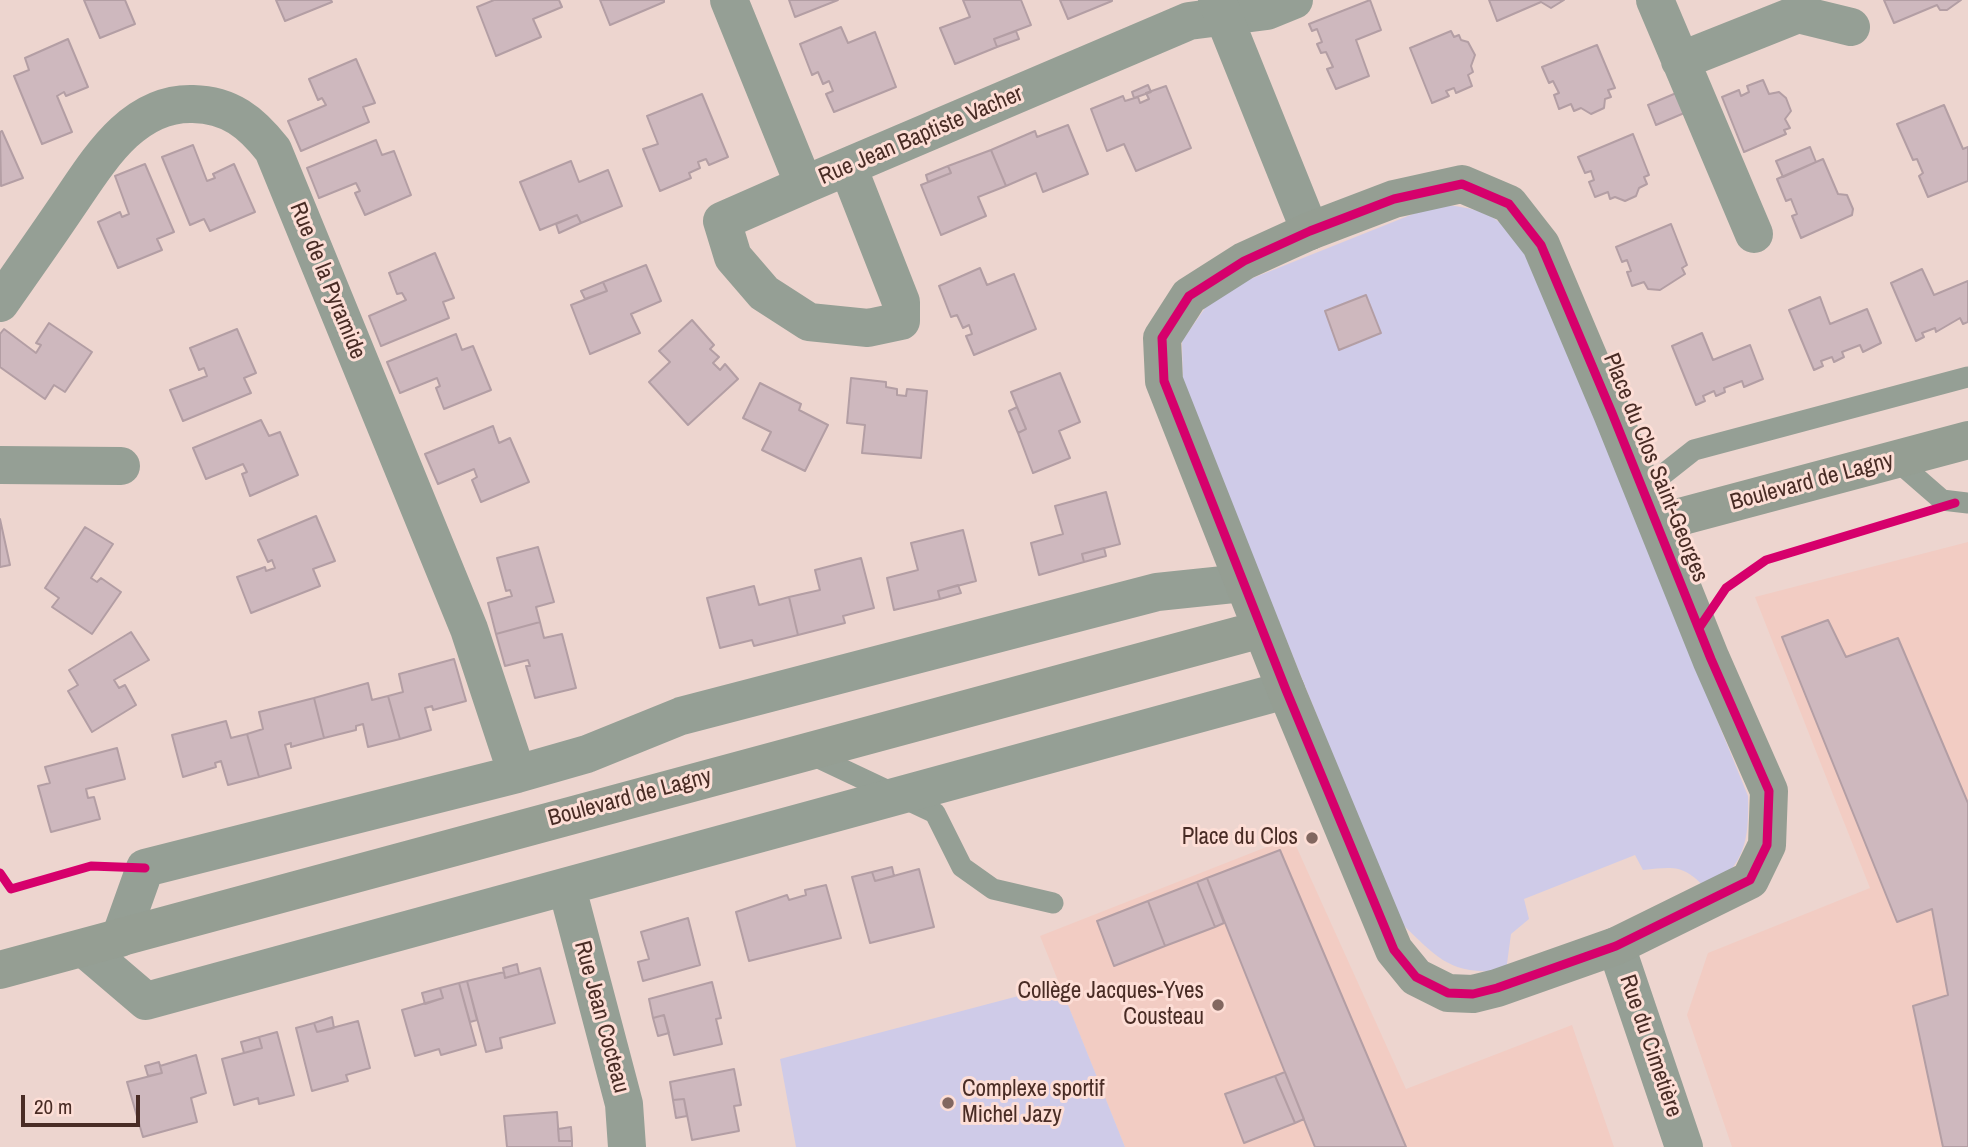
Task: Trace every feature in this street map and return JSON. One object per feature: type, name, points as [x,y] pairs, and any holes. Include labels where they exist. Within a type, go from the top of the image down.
[{"type":"main road","name":"Place du Clos Saint-Georges","points":[[1462,184],[1509,204],[1541,245],[1641,485],[1711,659],[1769,791],[1768,845],[1750,880],[1616,946],[1473,994],[1448,993],[1416,977],[1394,950],[1286,690],[1164,382],[1162,338],[1189,296],[1244,261],[1310,231],[1394,199],[1462,184]]},
{"type":"main road","name":"Boulevard de Lagny","points":[[1657,523],[1968,440]]},
{"type":"main road","name":"Boulevard de Lagny","points":[[0,970],[1262,629]]},
{"type":"street","name":"Rue Jean Baptiste Vacher","points":[[729,0],[804,185],[1220,8],[1267,11],[1294,0]]},
{"type":"street","points":[[1655,0],[1754,234]]},
{"type":"street","points":[[1220,8],[1310,231]]},
{"type":"street","points":[[1680,61],[1798,14],[1851,27]]},
{"type":"street","name":"Rue de la Pyramide","points":[[0,303],[108,149],[137,120],[172,103],[214,104],[237,114],[257,130],[272,149],[469,629],[517,774]]},
{"type":"street","points":[[804,185],[722,221],[733,257],[764,292],[809,321],[867,328],[901,321],[901,302],[848,167]]},
{"type":"street","points":[[0,465],[121,466]]},
{"type":"street","points":[[1243,583],[1157,592],[694,712],[587,754],[517,774],[145,868],[102,944],[146,1001],[1286,690]]},
{"type":"street","name":"Rue Jean Cocteau","points":[[567,888],[624,1104],[627,1147]]},
{"type":"street","name":"Rue du Cimetière","points":[[1616,946],[1684,1147]]},
{"type":"lane","points":[[1641,485],[1656,480],[1694,450],[1968,377]]},
{"type":"lane","points":[[1896,460],[1942,500],[1968,503]]},
{"type":"lane","points":[[808,753],[934,813],[962,867],[993,889],[1054,903]]},
{"type":"shaded area","points":[[1438,204],[1472,209],[1494,218],[1511,234],[1531,262],[1748,796],[1746,839],[1742,850],[1730,871],[1709,892],[1680,869],[1643,870],[1635,855],[1524,899],[1529,919],[1511,934],[1506,971],[1471,970],[1447,962],[1426,947],[1401,923],[1183,385],[1182,341],[1210,301],[1238,284]]},
{"type":"shaded area","points":[[1968,542],[1968,1147],[1732,1147],[1687,1015],[1708,953],[1870,888],[1755,597]]},
{"type":"shaded area","name":"Collège Jacques-Yves Cousteau","points":[[1292,837],[1406,1089],[1572,1025],[1614,1147],[1125,1147],[1040,936]]},
{"type":"shaded area","name":"Complexe sportif Michel Jazy","points":[[1060,985],[1125,1147],[796,1147],[780,1059]]},
{"type":"building","points":[[84,0],[125,0],[135,24],[100,38]]},
{"type":"building","points":[[276,0],[331,0],[332,2],[285,21]]},
{"type":"building","points":[[494,0],[559,0],[562,7],[533,19],[541,37],[496,56],[477,7]]},
{"type":"building","points":[[600,0],[664,0],[664,2],[610,25]]},
{"type":"building","points":[[789,0],[838,0],[795,17]]},
{"type":"building","points":[[963,0],[1021,0],[1031,25],[994,39],[997,47],[955,64],[940,28],[970,17]]},
{"type":"building","points":[[1060,0],[1112,0],[1112,1],[1068,19]]},
{"type":"building","points":[[1370,0],[1381,30],[1356,40],[1369,76],[1336,89],[1327,69],[1333,67],[1326,52],[1321,53],[1317,44],[1322,42],[1317,29],[1312,31],[1309,24]]},
{"type":"building","points":[[1489,0],[1564,0],[1551,8],[1541,2],[1497,21]]},
{"type":"building","points":[[1884,0],[1961,0],[1947,10],[1940,10],[1937,5],[1894,23]]},
{"type":"building","points":[[841,27],[848,43],[875,32],[896,87],[834,112],[826,94],[833,91],[829,81],[823,84],[818,72],[812,75],[800,44]]},
{"type":"building","points":[[1016,31],[1019,39],[997,47],[994,39]]},
{"type":"building","points":[[1451,31],[1454,37],[1459,35],[1461,40],[1468,42],[1475,55],[1471,66],[1473,72],[1468,75],[1472,86],[1456,93],[1454,88],[1446,91],[1449,96],[1432,103],[1410,48]]},
{"type":"building","points":[[68,39],[88,87],[66,96],[64,92],[57,96],[72,132],[42,144],[14,76],[29,70],[25,58]]},
{"type":"building","points":[[1597,45],[1615,88],[1608,90],[1611,97],[1605,99],[1604,108],[1591,114],[1581,108],[1574,111],[1571,104],[1559,109],[1554,95],[1559,93],[1553,81],[1549,83],[1542,67]]},
{"type":"building","points":[[356,59],[375,103],[363,107],[369,122],[301,151],[288,121],[326,105],[322,98],[318,100],[309,79]]},
{"type":"building","points":[[1763,80],[1769,94],[1779,92],[1786,98],[1791,111],[1785,119],[1790,128],[1784,130],[1786,134],[1744,152],[1722,97],[1739,90],[1741,96],[1749,92],[1747,86]]},
{"type":"building","points":[[1148,85],[1151,92],[1134,98],[1132,92]]},
{"type":"building","points":[[1166,86],[1191,148],[1136,171],[1124,144],[1107,151],[1091,109],[1123,96],[1125,101],[1138,97],[1140,103],[1149,99],[1146,93]]},
{"type":"building","points":[[1681,91],[1689,111],[1656,125],[1648,105]]},
{"type":"building","points":[[702,94],[728,157],[709,165],[706,159],[698,162],[700,168],[689,173],[691,178],[660,191],[643,149],[658,144],[647,116]]},
{"type":"building","points":[[1944,105],[1963,149],[1968,147],[1968,181],[1928,197],[1919,176],[1923,173],[1917,159],[1913,160],[1897,124]]},
{"type":"building","points":[[1068,125],[1088,174],[1043,192],[1036,173],[1006,186],[991,150],[1035,131],[1037,137]]},
{"type":"building","points":[[2,131],[23,178],[1,186],[0,132]]},
{"type":"building","points":[[1633,134],[1649,175],[1644,177],[1647,184],[1639,188],[1636,196],[1625,201],[1615,197],[1610,199],[1608,192],[1595,197],[1589,182],[1594,180],[1591,171],[1585,173],[1578,157]]},
{"type":"building","points":[[376,140],[382,155],[394,151],[411,195],[365,215],[355,193],[360,191],[356,183],[319,198],[307,168]]},
{"type":"building","points":[[193,145],[207,181],[215,178],[213,174],[234,164],[255,212],[210,231],[204,219],[190,225],[162,157]]},
{"type":"building","points":[[1810,147],[1816,162],[1783,177],[1776,161]]},
{"type":"building","points":[[991,150],[1006,186],[978,197],[986,216],[941,235],[921,185],[951,173],[948,166]]},
{"type":"building","points":[[1823,159],[1838,194],[1847,195],[1853,209],[1852,215],[1801,238],[1792,216],[1797,214],[1791,199],[1786,201],[1777,179]]},
{"type":"building","points":[[571,161],[579,182],[608,170],[622,206],[581,223],[577,215],[540,230],[520,182]]},
{"type":"building","points":[[145,164],[174,232],[157,239],[162,250],[118,268],[98,222],[120,212],[122,217],[129,214],[115,176]]},
{"type":"building","points":[[948,166],[951,173],[928,182],[926,175]]},
{"type":"building","points":[[577,215],[581,223],[559,233],[556,224]]},
{"type":"building","points":[[1671,224],[1687,265],[1682,268],[1685,274],[1660,290],[1648,289],[1644,282],[1632,286],[1627,272],[1631,271],[1627,260],[1622,262],[1616,247]]},
{"type":"building","points":[[435,253],[454,298],[443,302],[449,318],[381,346],[369,316],[406,300],[402,293],[397,294],[389,273]]},
{"type":"building","points":[[646,265],[661,301],[631,314],[640,333],[590,354],[571,305],[607,291],[603,282]]},
{"type":"building","points":[[980,268],[987,285],[1014,274],[1036,329],[974,355],[966,336],[972,334],[969,325],[963,328],[957,315],[951,317],[939,286]]},
{"type":"building","points":[[1922,269],[1934,295],[1968,281],[1968,322],[1963,324],[1960,318],[1936,332],[1935,328],[1922,333],[1924,337],[1916,341],[1891,283]]},
{"type":"building","points":[[603,282],[607,291],[585,299],[581,291]]},
{"type":"building","points":[[1366,295],[1381,333],[1339,350],[1325,311]]},
{"type":"building","points":[[1820,297],[1830,324],[1867,309],[1881,343],[1863,352],[1860,345],[1842,352],[1844,357],[1834,362],[1832,357],[1821,361],[1823,366],[1814,370],[1789,310]]},
{"type":"building","points":[[692,320],[714,345],[710,349],[719,357],[713,363],[720,370],[725,364],[738,379],[688,425],[649,382],[670,362],[659,351]]},
{"type":"building","points":[[49,323],[92,352],[65,392],[54,385],[45,399],[0,367],[0,334],[4,329],[36,353],[41,345],[36,343]]},
{"type":"building","points":[[237,329],[256,373],[244,378],[251,393],[183,421],[170,390],[207,376],[204,368],[199,370],[190,348]]},
{"type":"building","points":[[1702,333],[1713,360],[1750,345],[1763,379],[1744,387],[1742,381],[1724,388],[1725,392],[1716,396],[1714,391],[1703,396],[1705,401],[1696,405],[1672,346]]},
{"type":"building","points":[[456,334],[462,350],[473,346],[491,390],[444,409],[436,388],[440,386],[437,378],[400,393],[387,362]]},
{"type":"building","points":[[1060,373],[1080,422],[1059,431],[1070,458],[1033,473],[1018,433],[1026,429],[1011,392]]},
{"type":"building","points":[[851,378],[886,382],[886,387],[897,389],[897,395],[906,396],[907,389],[927,391],[921,458],[862,453],[865,425],[847,423]]},
{"type":"building","points":[[760,383],[801,404],[799,410],[828,425],[805,471],[762,450],[771,432],[743,418]]},
{"type":"building","points":[[1017,407],[1026,429],[1018,433],[1009,411]]},
{"type":"building","points":[[261,420],[269,436],[280,432],[298,475],[250,496],[242,474],[247,472],[243,464],[206,479],[193,448]]},
{"type":"building","points":[[493,426],[499,443],[510,438],[529,482],[481,502],[472,480],[477,477],[474,469],[438,484],[425,454]]},
{"type":"building","points":[[1106,492],[1120,544],[1082,554],[1084,562],[1039,575],[1031,543],[1063,534],[1055,506]]},
{"type":"building","points":[[316,516],[335,561],[313,569],[320,586],[251,613],[237,577],[265,567],[266,571],[275,568],[272,560],[268,562],[258,540]]},
{"type":"building","points":[[0,519],[10,565],[0,567]]},
{"type":"building","points":[[85,527],[113,544],[91,578],[97,582],[101,578],[121,592],[92,634],[52,607],[59,598],[45,588]]},
{"type":"building","points":[[963,530],[976,581],[938,591],[940,599],[894,610],[887,578],[918,570],[911,543]]},
{"type":"building","points":[[538,547],[554,602],[536,607],[540,622],[496,634],[488,603],[512,596],[510,590],[506,591],[497,558]]},
{"type":"building","points":[[1104,548],[1106,556],[1084,562],[1082,554]]},
{"type":"building","points":[[861,558],[874,608],[843,616],[845,623],[798,635],[789,597],[820,590],[815,570]]},
{"type":"building","points":[[958,585],[961,593],[940,599],[938,591]]},
{"type":"building","points":[[754,586],[759,605],[789,597],[798,635],[754,646],[752,640],[720,648],[707,598]]},
{"type":"building","points":[[1828,620],[1846,657],[1898,638],[1968,803],[1968,1147],[1943,1147],[1913,1006],[1948,995],[1932,909],[1897,922],[1782,637]]},
{"type":"building","points":[[540,622],[544,638],[562,634],[576,688],[535,698],[526,666],[530,666],[528,660],[505,666],[496,634]]},
{"type":"building","points":[[131,632],[149,660],[114,680],[119,688],[125,685],[136,705],[92,732],[68,691],[78,685],[69,670]]},
{"type":"building","points":[[454,659],[466,701],[433,710],[432,706],[425,708],[431,730],[400,739],[388,696],[403,692],[399,674]]},
{"type":"building","points":[[368,683],[372,700],[388,696],[400,739],[368,747],[363,724],[356,726],[356,730],[324,738],[314,698]]},
{"type":"building","points":[[314,698],[324,738],[291,747],[291,743],[285,745],[291,768],[259,777],[247,734],[263,729],[259,712]]},
{"type":"building","points":[[226,721],[231,738],[247,734],[259,777],[228,785],[221,761],[215,763],[216,767],[183,777],[172,735]]},
{"type":"building","points":[[117,748],[125,779],[86,789],[88,798],[94,797],[100,819],[51,832],[38,786],[50,783],[45,767]]},
{"type":"building","points":[[1280,850],[1406,1147],[1315,1147],[1207,878]]},
{"type":"building","points":[[892,867],[894,876],[875,881],[872,872]]},
{"type":"building","points":[[919,869],[934,927],[870,943],[852,877],[872,872],[875,881]]},
{"type":"building","points":[[1207,878],[1224,923],[1215,927],[1197,882]]},
{"type":"building","points":[[1197,882],[1215,927],[1165,946],[1148,901]]},
{"type":"building","points":[[826,885],[841,938],[749,961],[736,912],[787,895],[789,900],[806,895],[805,890]]},
{"type":"building","points":[[1148,901],[1165,946],[1114,966],[1097,921]]},
{"type":"building","points":[[688,918],[700,965],[643,981],[638,962],[649,959],[641,932]]},
{"type":"building","points":[[517,964],[519,974],[505,978],[503,968]]},
{"type":"building","points":[[540,968],[555,1023],[500,1038],[502,1048],[486,1052],[467,981],[504,972],[505,978]]},
{"type":"building","points":[[467,981],[477,1020],[470,1022],[459,983]]},
{"type":"building","points":[[712,982],[721,1018],[716,1019],[722,1044],[674,1055],[664,1015],[653,1018],[649,999]]},
{"type":"building","points":[[459,983],[476,1045],[441,1055],[439,1049],[415,1056],[402,1010],[443,998],[440,988]]},
{"type":"building","points":[[440,988],[443,998],[425,1004],[422,993]]},
{"type":"building","points":[[664,1015],[669,1033],[658,1036],[653,1018]]},
{"type":"building","points":[[332,1017],[334,1028],[317,1032],[314,1023]]},
{"type":"building","points":[[358,1021],[370,1068],[346,1075],[348,1081],[312,1091],[296,1028],[314,1023],[317,1032]]},
{"type":"building","points":[[277,1032],[294,1095],[259,1104],[258,1098],[234,1105],[222,1059],[262,1048],[259,1037]]},
{"type":"building","points":[[259,1037],[262,1048],[244,1053],[241,1042]]},
{"type":"building","points":[[196,1055],[206,1093],[191,1098],[197,1122],[143,1137],[127,1082],[162,1073],[160,1066]]},
{"type":"building","points":[[159,1062],[162,1073],[148,1076],[145,1066]]},
{"type":"building","points":[[734,1069],[741,1105],[734,1106],[739,1131],[692,1140],[684,1099],[673,1100],[670,1082]]},
{"type":"building","points":[[1285,1072],[1304,1119],[1295,1123],[1275,1076]]},
{"type":"building","points":[[1275,1076],[1295,1123],[1244,1143],[1225,1094]]},
{"type":"building","points":[[684,1099],[687,1116],[676,1118],[673,1100]]},
{"type":"building","points":[[557,1112],[559,1141],[572,1141],[572,1147],[507,1147],[504,1116]]},
{"type":"building","points":[[571,1127],[572,1141],[559,1141],[558,1129]]},
{"type":"cycle path","points":[[1462,184],[1509,204],[1541,245],[1711,659],[1769,791],[1767,845],[1750,880],[1616,946],[1473,994],[1448,993],[1416,977],[1394,950],[1286,690],[1164,381],[1162,338],[1189,296],[1244,261],[1310,231],[1394,199],[1462,184]]},
{"type":"cycle path","points":[[1699,628],[1726,588],[1766,560],[1955,503]]},
{"type":"cycle path","points":[[0,873],[11,889],[91,866],[145,868]]},
{"type":"place","name":"Place du Clos","points":[[1312,838]]},
{"type":"place","name":"Collège Jacques-Yves Cousteau","points":[[1218,1005]]},
{"type":"place","name":"Complexe sportif Michel Jazy","points":[[948,1103]]}]
